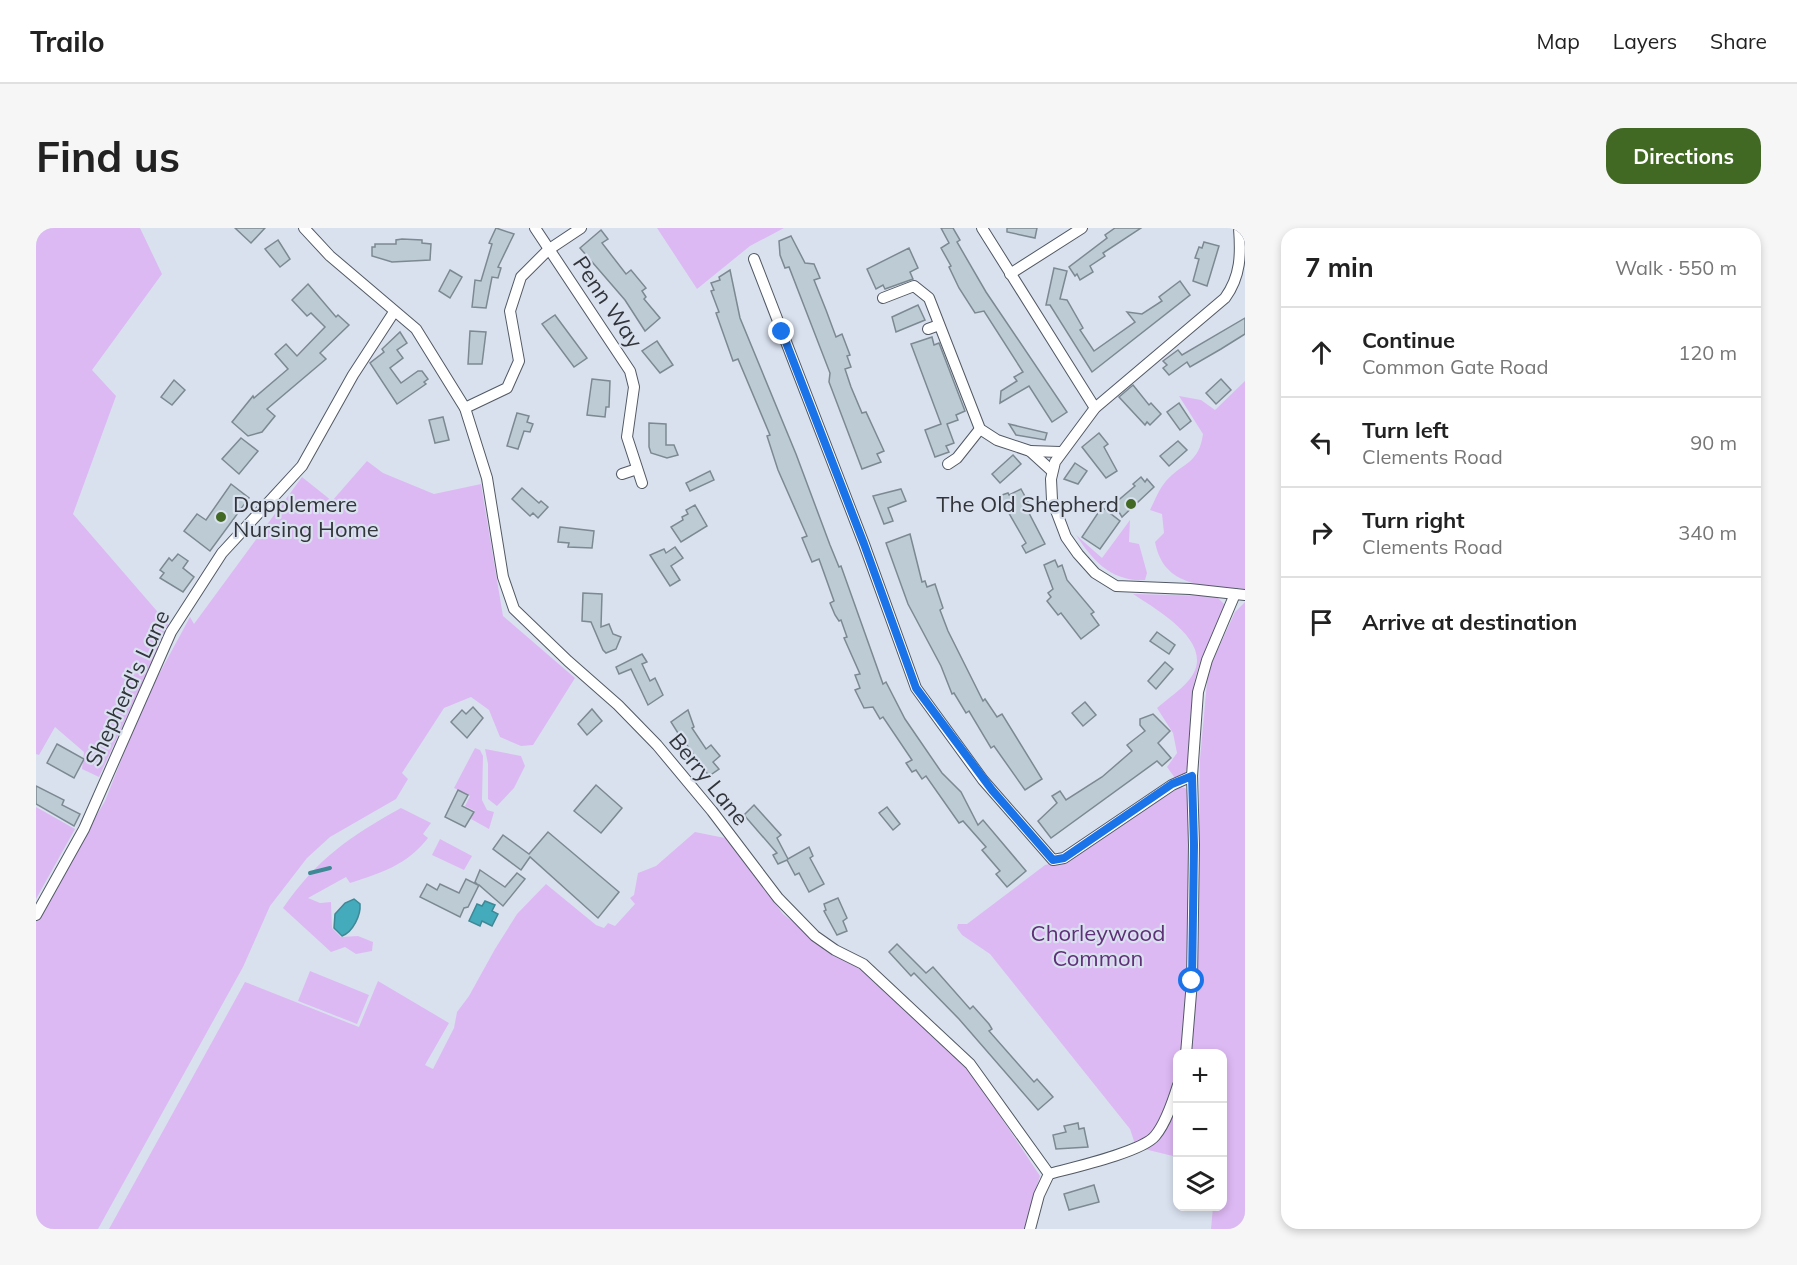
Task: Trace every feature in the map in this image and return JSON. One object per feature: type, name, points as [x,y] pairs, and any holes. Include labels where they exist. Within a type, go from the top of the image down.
[{"type":"street","name":"Berry Lane","points":[[304,228],[330,256],[394,312],[416,328],[465,408],[487,478],[503,577],[514,609],[618,705],[657,745],[712,811],[778,898],[815,936],[835,950],[863,964],[970,1064],[1049,1174]]},
{"type":"street","name":"Penn Way","points":[[535,228],[622,355],[630,371],[634,387],[627,437],[642,483]]},
{"type":"street","points":[[465,408],[507,388],[519,361],[510,311],[521,277],[548,250],[581,228]]},
{"type":"street","points":[[982,228],[1095,408]]},
{"type":"street","points":[[1010,274],[1082,228]]},
{"type":"street","points":[[1186,1049],[1192,981],[1194,845],[1192,776],[1198,692],[1207,660],[1240,594],[1116,586],[1095,573],[1078,554],[1060,524],[1052,500],[1052,471],[1060,452],[1095,408],[1240,287],[1239,228]]},
{"type":"street","points":[[754,259],[864,544],[916,688],[992,790],[1053,860],[1064,858],[1172,784],[1192,776]]},
{"type":"street","points":[[884,298],[914,286],[929,298],[980,429],[996,440],[1030,451],[1060,452]]},
{"type":"street","name":"Shepherd's Lane","points":[[36,915],[84,829],[171,632],[222,553],[302,466],[353,375],[394,312]]},
{"type":"street","points":[[928,329],[939,325]]},
{"type":"street","points":[[948,464],[957,458],[980,429]]},
{"type":"street","points":[[1030,451],[1052,471]]},
{"type":"street","points":[[622,474],[637,468]]},
{"type":"street","points":[[1030,1229],[1039,1196],[1049,1174],[1107,1158],[1154,1138],[1173,1101]]},
{"type":"green space","points":[[36,228],[140,228],[162,274],[92,370],[116,396],[73,514],[169,625],[99,777],[82,769],[84,752],[55,727],[39,755],[36,754]]},
{"type":"green space","points":[[657,228],[784,228],[750,246],[697,289]]},
{"type":"green space","points":[[1245,381],[1245,589],[1189,582],[1167,569],[1160,557],[1155,542],[1164,533],[1162,514],[1150,510],[1164,484],[1194,457],[1201,444],[1203,434],[1179,396],[1201,400],[1215,410]]},
{"type":"green space","points":[[367,461],[383,473],[434,494],[481,484],[503,616],[575,678],[533,745],[521,746],[500,737],[489,710],[471,697],[444,708],[402,773],[408,779],[396,799],[330,837],[307,858],[270,906],[243,967],[98,1229],[36,1229],[36,918],[105,801],[145,700],[190,617],[194,624],[302,477],[332,501]]},
{"type":"green space","points":[[1130,520],[1129,542],[1139,544],[1147,573],[1145,580],[1133,580],[1104,568],[1076,535],[1102,558]]},
{"type":"green space","points":[[1133,594],[1216,596],[1224,604],[1221,619],[1196,675],[1192,700],[1189,764],[1185,773],[1175,778],[1167,767],[1177,753],[1173,733],[1157,708],[1189,680],[1196,667],[1196,654],[1191,641],[1181,629]]},
{"type":"green space","name":"Chorleywood Common","points":[[1245,602],[1245,1229],[1211,1229],[1213,1211],[1227,1211],[1227,1049],[1173,1049],[1173,1156],[1136,1147],[1130,1129],[990,954],[962,935],[957,928],[958,924],[967,924],[1045,865],[1067,860],[1180,787],[1189,792],[1198,904],[1200,759],[1208,671],[1235,612]]},
{"type":"green space","points":[[475,748],[480,750],[483,756],[482,800],[487,810],[494,812],[489,829],[471,819],[475,811],[465,806],[470,796],[454,788]]},
{"type":"green space","points":[[485,749],[521,756],[525,766],[514,788],[497,806],[488,799],[488,764]]},
{"type":"green space","points":[[36,807],[75,829],[36,899]]},
{"type":"green space","points":[[401,808],[431,823],[423,834],[428,838],[420,847],[393,867],[350,883],[346,877],[308,898],[320,903],[331,902],[332,928],[341,937],[358,936],[373,942],[372,951],[356,954],[345,947],[331,952],[283,908],[309,875],[336,850]]},
{"type":"green space","points":[[695,832],[725,838],[783,914],[833,955],[857,967],[967,1066],[1040,1176],[1024,1229],[109,1229],[245,982],[359,1027],[378,981],[449,1023],[425,1065],[433,1069],[454,1028],[457,1012],[469,996],[495,949],[517,914],[546,884],[596,925],[604,928],[608,923],[615,926],[635,904],[630,898],[634,895],[638,873],[656,866]]},
{"type":"green space","points":[[440,839],[472,856],[464,870],[432,855]]},
{"type":"green space","points":[[310,971],[369,995],[357,1024],[298,1001]]},
{"type":"water","points":[[354,899],[360,904],[358,918],[350,931],[342,936],[334,928],[335,914],[345,903]]},
{"type":"water","points":[[485,901],[495,905],[492,911],[498,914],[492,926],[482,921],[480,926],[469,921],[477,904],[482,906]]},
{"type":"building","points":[[235,228],[265,228],[251,243]]},
{"type":"building","points":[[496,228],[514,234],[498,267],[501,268],[498,278],[492,277],[486,308],[472,307],[475,280],[481,281],[492,244],[489,243]]},
{"type":"building","points":[[941,228],[953,228],[960,240],[957,242],[986,292],[1067,412],[1052,422],[1029,386],[1000,403],[1001,391],[1017,381],[1014,377],[1023,372],[984,311],[975,313],[959,288],[941,248],[949,243]]},
{"type":"building","points":[[1007,228],[1037,228],[1035,238],[1007,232]]},
{"type":"building","points":[[1115,228],[1141,228],[1103,253],[1105,256],[1090,266],[1093,272],[1080,280],[1069,267],[1107,238],[1105,235]]},
{"type":"building","points":[[601,230],[608,239],[602,243],[626,274],[631,270],[646,288],[642,291],[646,297],[644,299],[660,318],[645,331],[625,300],[580,248]]},
{"type":"building","points":[[791,236],[805,263],[814,264],[820,278],[814,280],[836,337],[842,334],[850,355],[847,356],[851,367],[845,369],[851,387],[862,413],[866,412],[884,451],[877,454],[881,462],[862,469],[829,382],[830,373],[789,267],[785,268],[780,255],[779,241]]},
{"type":"building","points":[[278,240],[290,259],[280,267],[265,249]]},
{"type":"building","points":[[396,240],[422,240],[422,243],[431,244],[430,260],[392,262],[372,256],[372,247],[375,247],[375,244],[396,244]]},
{"type":"building","points":[[1204,242],[1219,246],[1207,286],[1193,281],[1199,259],[1195,258],[1199,247],[1202,248]]},
{"type":"building","points":[[909,248],[918,268],[910,272],[913,279],[885,289],[883,285],[876,289],[867,269]]},
{"type":"building","points":[[1054,268],[1067,271],[1060,299],[1067,300],[1083,328],[1080,330],[1094,351],[1135,322],[1127,312],[1142,314],[1162,301],[1159,297],[1180,281],[1190,295],[1092,372],[1050,305],[1046,305]]},
{"type":"building","points":[[450,270],[462,277],[450,298],[439,291]]},
{"type":"building","points":[[730,270],[740,318],[796,454],[830,545],[839,567],[841,566],[883,684],[886,682],[905,719],[942,773],[961,792],[978,825],[983,820],[1026,871],[1007,887],[996,874],[1000,871],[982,850],[986,847],[963,821],[959,823],[926,776],[922,779],[916,770],[912,772],[906,763],[912,760],[883,717],[880,719],[873,707],[864,708],[855,690],[860,688],[855,675],[860,674],[844,638],[847,637],[841,620],[839,621],[835,615],[830,603],[834,601],[819,559],[812,562],[802,538],[807,536],[778,470],[767,436],[770,435],[738,359],[733,361],[716,313],[719,312],[711,291],[714,290],[711,283],[720,280],[719,277]]},
{"type":"building","points":[[308,284],[336,317],[338,315],[349,325],[320,353],[326,359],[267,409],[275,416],[262,432],[248,436],[232,422],[253,396],[254,398],[288,369],[275,354],[286,344],[297,356],[325,327],[311,313],[307,316],[292,300]]},
{"type":"building","points":[[918,305],[925,320],[896,332],[892,317]]},
{"type":"building","points":[[555,315],[587,358],[574,367],[542,324]]},
{"type":"building","points":[[1245,318],[1245,334],[1221,349],[1190,367],[1187,362],[1169,375],[1163,368],[1167,365],[1163,361],[1178,350],[1182,355]]},
{"type":"building","points":[[470,331],[486,332],[482,364],[468,364]]},
{"type":"building","points":[[400,332],[407,343],[397,350],[403,358],[390,368],[401,383],[418,371],[422,371],[428,379],[424,382],[426,384],[397,404],[370,363],[384,352],[382,349]]},
{"type":"building","points":[[932,337],[934,345],[939,343],[965,411],[956,415],[958,420],[947,424],[954,443],[946,446],[949,452],[935,457],[925,430],[941,424],[911,344]]},
{"type":"building","points":[[657,341],[673,365],[660,373],[642,351]]},
{"type":"building","points":[[592,379],[610,381],[609,407],[606,407],[605,417],[587,415]]},
{"type":"building","points":[[1221,379],[1231,390],[1216,404],[1206,393]]},
{"type":"building","points":[[174,380],[185,390],[172,405],[161,397]]},
{"type":"building","points":[[1133,385],[1149,405],[1151,403],[1161,414],[1150,425],[1147,422],[1145,425],[1119,397]]},
{"type":"building","points":[[1179,403],[1191,421],[1180,430],[1167,412]]},
{"type":"building","points":[[517,413],[529,416],[527,422],[533,424],[530,432],[524,431],[518,449],[507,446]]},
{"type":"building","points":[[443,417],[449,440],[435,443],[429,420]]},
{"type":"building","points":[[649,423],[666,424],[666,445],[674,445],[678,455],[667,458],[651,453]]},
{"type":"building","points":[[1009,424],[1047,433],[1045,440],[1016,435]]},
{"type":"building","points":[[1099,433],[1108,444],[1104,447],[1117,471],[1106,478],[1082,447]]},
{"type":"building","points":[[241,438],[258,451],[239,474],[222,459]]},
{"type":"building","points":[[1178,441],[1187,450],[1169,466],[1160,456]]},
{"type":"building","points":[[1013,455],[1021,464],[1000,483],[992,474]]},
{"type":"building","points":[[1075,463],[1087,471],[1078,484],[1064,479]]},
{"type":"building","points":[[710,471],[714,480],[690,491],[686,483]]},
{"type":"building","points":[[1141,477],[1145,482],[1147,479],[1154,487],[1122,517],[1114,504],[1135,486],[1133,484]]},
{"type":"building","name":"Dapplemere Nursing Home","points":[[231,484],[249,498],[210,551],[184,531],[197,514],[206,520]]},
{"type":"building","points":[[522,488],[539,503],[541,501],[548,507],[538,518],[533,513],[530,516],[512,499]]},
{"type":"building","points":[[901,489],[906,501],[888,508],[893,521],[884,524],[873,496]]},
{"type":"building","points":[[1021,489],[1033,511],[1029,513],[1045,544],[1026,553],[1022,546],[1026,543],[999,496],[1008,493],[1009,495]]},
{"type":"building","points":[[695,505],[707,526],[681,542],[671,527],[683,520],[682,517],[688,514],[686,510]]},
{"type":"building","points":[[1102,507],[1120,521],[1100,549],[1082,537]]},
{"type":"building","points":[[560,527],[594,531],[592,548],[568,547],[569,543],[558,542]]},
{"type":"building","points":[[910,534],[922,582],[925,581],[927,587],[935,584],[943,608],[940,610],[948,631],[983,701],[985,699],[997,717],[1002,714],[1042,779],[1025,790],[994,746],[991,748],[969,711],[966,713],[954,693],[952,694],[941,666],[908,604],[886,543]]},
{"type":"building","points":[[675,547],[683,558],[671,566],[680,580],[670,586],[650,555],[664,549],[666,553]]},
{"type":"building","points":[[178,554],[188,561],[183,568],[194,577],[183,592],[160,578],[164,573],[160,570],[169,558],[172,561]]},
{"type":"building","points":[[1055,560],[1058,567],[1062,565],[1067,580],[1094,612],[1091,614],[1099,625],[1081,639],[1061,613],[1058,615],[1047,601],[1051,597],[1048,593],[1053,589],[1044,565]]},
{"type":"building","points":[[583,593],[602,594],[601,627],[609,624],[613,634],[621,637],[616,649],[606,653],[591,622],[582,621]]},
{"type":"building","points":[[1157,632],[1175,645],[1169,654],[1150,641]]},
{"type":"building","points":[[642,654],[647,662],[642,664],[650,681],[655,678],[663,695],[648,705],[631,669],[619,674],[616,667]]},
{"type":"building","points":[[1165,662],[1173,669],[1156,689],[1148,681]]},
{"type":"building","points":[[1085,702],[1096,715],[1083,726],[1072,713]]},
{"type":"building","points":[[473,707],[483,718],[467,738],[451,722],[462,710],[466,714]]},
{"type":"building","points":[[592,709],[602,721],[587,735],[578,724]]},
{"type":"building","points":[[688,710],[694,727],[692,728],[706,749],[711,745],[720,756],[713,762],[719,769],[709,776],[682,738],[675,738],[678,733],[671,722]]},
{"type":"building","points":[[1153,714],[1170,731],[1158,743],[1171,758],[1162,766],[1157,761],[1051,838],[1038,821],[1057,803],[1052,796],[1060,791],[1066,800],[1102,777],[1132,751],[1127,745],[1145,731],[1140,725],[1140,719]]},
{"type":"building","points":[[57,744],[84,759],[74,778],[47,763]]},
{"type":"building","points":[[596,785],[622,808],[601,833],[574,811]]},
{"type":"building","points":[[36,786],[64,800],[62,805],[80,814],[74,826],[36,804]]},
{"type":"building","points":[[458,790],[468,795],[462,806],[474,812],[465,827],[445,817]]},
{"type":"building","points":[[754,805],[781,835],[777,838],[788,859],[809,847],[813,856],[810,858],[824,884],[809,892],[799,873],[795,875],[787,860],[778,864],[773,855],[777,853],[744,815]]},
{"type":"building","points":[[887,807],[900,824],[893,830],[879,813]]},
{"type":"building","points":[[548,832],[619,892],[598,918],[530,857],[521,870],[493,849],[503,835],[529,854]]},
{"type":"building","points":[[480,870],[505,887],[517,873],[525,879],[503,906],[479,885],[460,917],[420,897],[427,884],[437,890],[440,884],[459,893],[466,879],[478,885],[475,882]]},
{"type":"building","points":[[838,898],[847,918],[843,921],[847,931],[837,935],[824,911],[826,910],[824,904]]},
{"type":"building","points":[[897,944],[926,973],[933,967],[970,1009],[973,1006],[989,1024],[992,1029],[989,1031],[1034,1082],[1037,1079],[1053,1097],[1038,1110],[959,1019],[914,973],[911,976],[889,952]]},
{"type":"building","points":[[1078,1123],[1079,1129],[1084,1128],[1088,1147],[1056,1149],[1053,1135],[1066,1132],[1064,1126]]},
{"type":"building","points":[[1094,1185],[1099,1202],[1069,1210],[1064,1194]]},
{"type":"waterway","points":[[310,873],[330,868]]},
{"type":"place","name":"The Old Shepherd","points":[[1131,504]]},
{"type":"place","name":"Dapplemere Nursing Home","points":[[221,517]]},
{"type":"route","points":[[782,332],[864,544],[916,688],[950,737],[992,790],[1053,860],[1064,858],[1172,784],[1192,776],[1194,845],[1192,981]]}]
